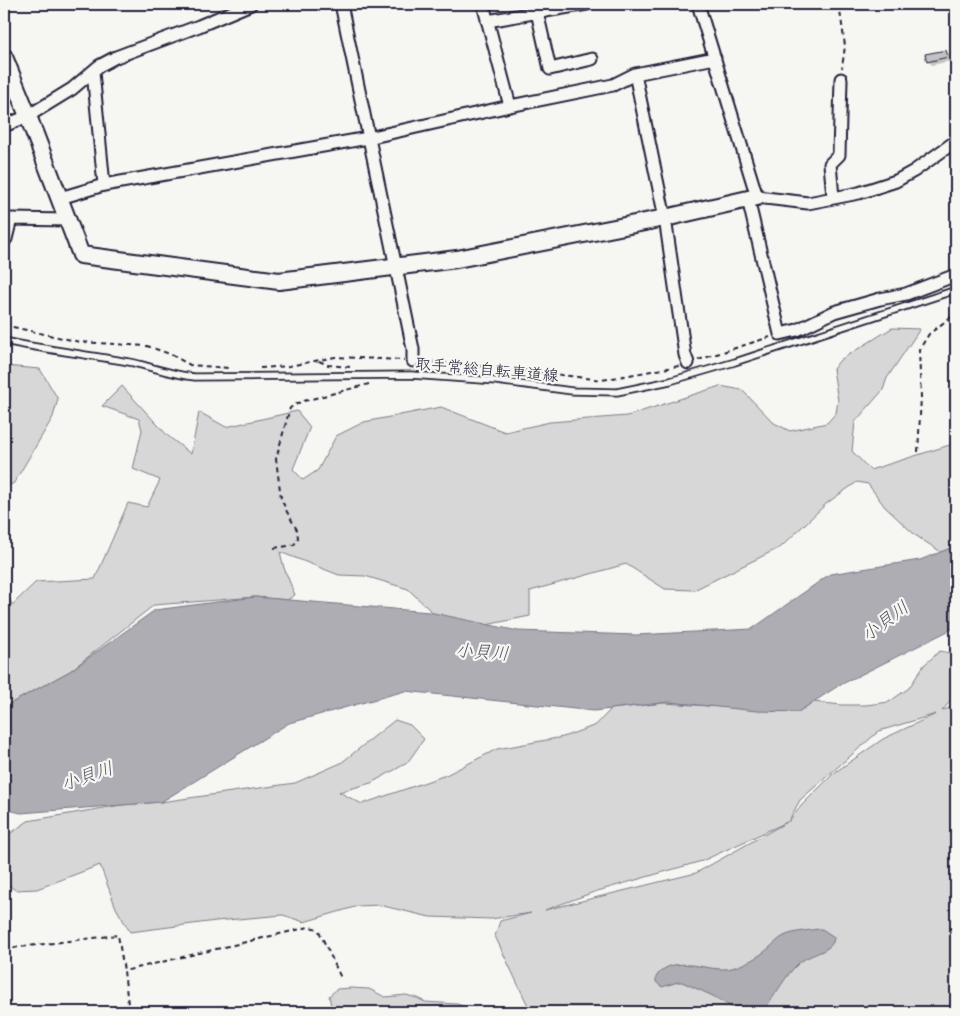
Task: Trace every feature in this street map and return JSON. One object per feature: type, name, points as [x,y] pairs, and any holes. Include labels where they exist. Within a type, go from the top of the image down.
[{"type":"street","points":[[4,126],[28,116],[72,89],[116,57],[251,4]]},
{"type":"street","points":[[341,4],[413,349],[413,360]]},
{"type":"street","points":[[483,4],[510,106]]},
{"type":"street","points":[[487,21],[587,4]]},
{"type":"street","points":[[698,4],[715,58],[752,198],[780,334],[797,330],[834,312],[906,294],[956,274]]},
{"type":"street","points":[[537,12],[550,69],[592,59]]},
{"type":"street","points":[[4,57],[81,255],[279,281],[457,259],[665,218],[752,198],[808,203],[859,193],[896,181],[914,171],[956,140]]},
{"type":"street","points":[[60,198],[104,185],[368,138],[510,106],[612,86],[634,74],[715,58]]},
{"type":"street","points":[[93,72],[104,185]]},
{"type":"street","points":[[634,74],[665,218],[685,355],[688,363]]},
{"type":"street","points":[[833,197],[830,164],[839,154],[841,79]]},
{"type":"street","points":[[4,238],[6,240],[11,219],[67,220]]},
{"type":"lane","name":"取手常総自転車道線","points":[[4,341],[134,363],[195,378],[378,375],[445,377],[496,381],[572,391],[617,392],[670,381],[736,362],[956,290]]},
{"type":"path","points":[[839,4],[845,46],[841,79]]},
{"type":"path","points":[[918,452],[921,397],[919,350],[929,334],[956,313]]},
{"type":"path","points":[[4,325],[80,342],[147,346],[170,354],[190,365],[230,368]]},
{"type":"path","points":[[256,368],[289,366],[336,357],[413,360],[514,369],[602,380],[642,374],[688,363],[780,334]]},
{"type":"path","points":[[274,548],[294,545],[298,538],[297,530],[281,498],[276,460],[290,408],[300,402],[376,382],[378,375]]},
{"type":"path","points":[[124,971],[310,927],[318,929],[341,978]]},
{"type":"path","points":[[4,949],[118,935],[129,1012]]},
{"type":"shaded area","points":[[892,328],[920,329],[887,378],[883,390],[855,422],[852,451],[870,470],[956,443],[956,546],[941,552],[915,535],[885,507],[868,484],[857,482],[827,503],[781,547],[694,590],[665,589],[626,564],[530,591],[530,616],[486,625],[434,614],[408,589],[365,576],[339,575],[280,552],[295,595],[287,600],[255,597],[154,605],[70,671],[8,705],[4,704],[4,582],[12,605],[36,582],[95,579],[128,503],[147,507],[160,480],[133,469],[142,430],[139,419],[102,406],[122,386],[168,436],[191,454],[199,412],[226,427],[297,411],[310,427],[293,469],[303,480],[318,470],[336,436],[364,422],[441,407],[505,432],[550,422],[627,416],[720,386],[742,390],[774,423],[790,431],[827,423],[836,413],[838,401],[833,369],[840,360]]},
{"type":"shaded area","points":[[4,366],[40,369],[58,399],[53,417],[14,483],[4,488]]},
{"type":"shaded area","points":[[940,651],[956,654],[956,694],[942,711],[956,705],[956,1012],[531,1012],[495,936],[500,921],[531,913],[491,919],[430,917],[379,905],[358,906],[304,922],[283,915],[130,932],[116,908],[100,865],[37,889],[15,890],[4,881],[4,838],[28,821],[121,805],[161,802],[295,783],[341,763],[395,720],[410,725],[424,739],[407,763],[371,783],[339,792],[362,804],[446,775],[497,749],[563,737],[596,725],[611,709],[664,703],[798,712],[813,702],[866,705],[889,702],[909,688],[924,665]],"holes":[[[936,714],[883,739],[834,773],[788,822],[800,800],[879,731]],[[787,822],[696,873],[545,910],[594,892],[702,861]]]},
{"type":"shaded area","points":[[337,989],[369,989],[385,997],[406,995],[425,1002],[457,1004],[466,1007],[470,1012],[349,1012],[331,1006],[329,996]]},
{"type":"water","name":"小貝川","points":[[956,546],[956,627],[838,686],[798,712],[757,711],[669,702],[594,711],[405,691],[289,723],[161,802],[21,813],[4,809],[4,707],[70,671],[155,610],[255,597],[429,612],[518,631],[636,635],[752,629],[830,574],[920,560]]},
{"type":"water","points":[[822,929],[834,937],[833,942],[826,949],[799,963],[763,1010],[736,1010],[713,996],[682,982],[662,987],[656,982],[656,977],[663,969],[672,965],[732,968],[756,957],[784,936]]},
{"type":"building","points":[[946,50],[948,57],[927,62],[925,54]]}]
